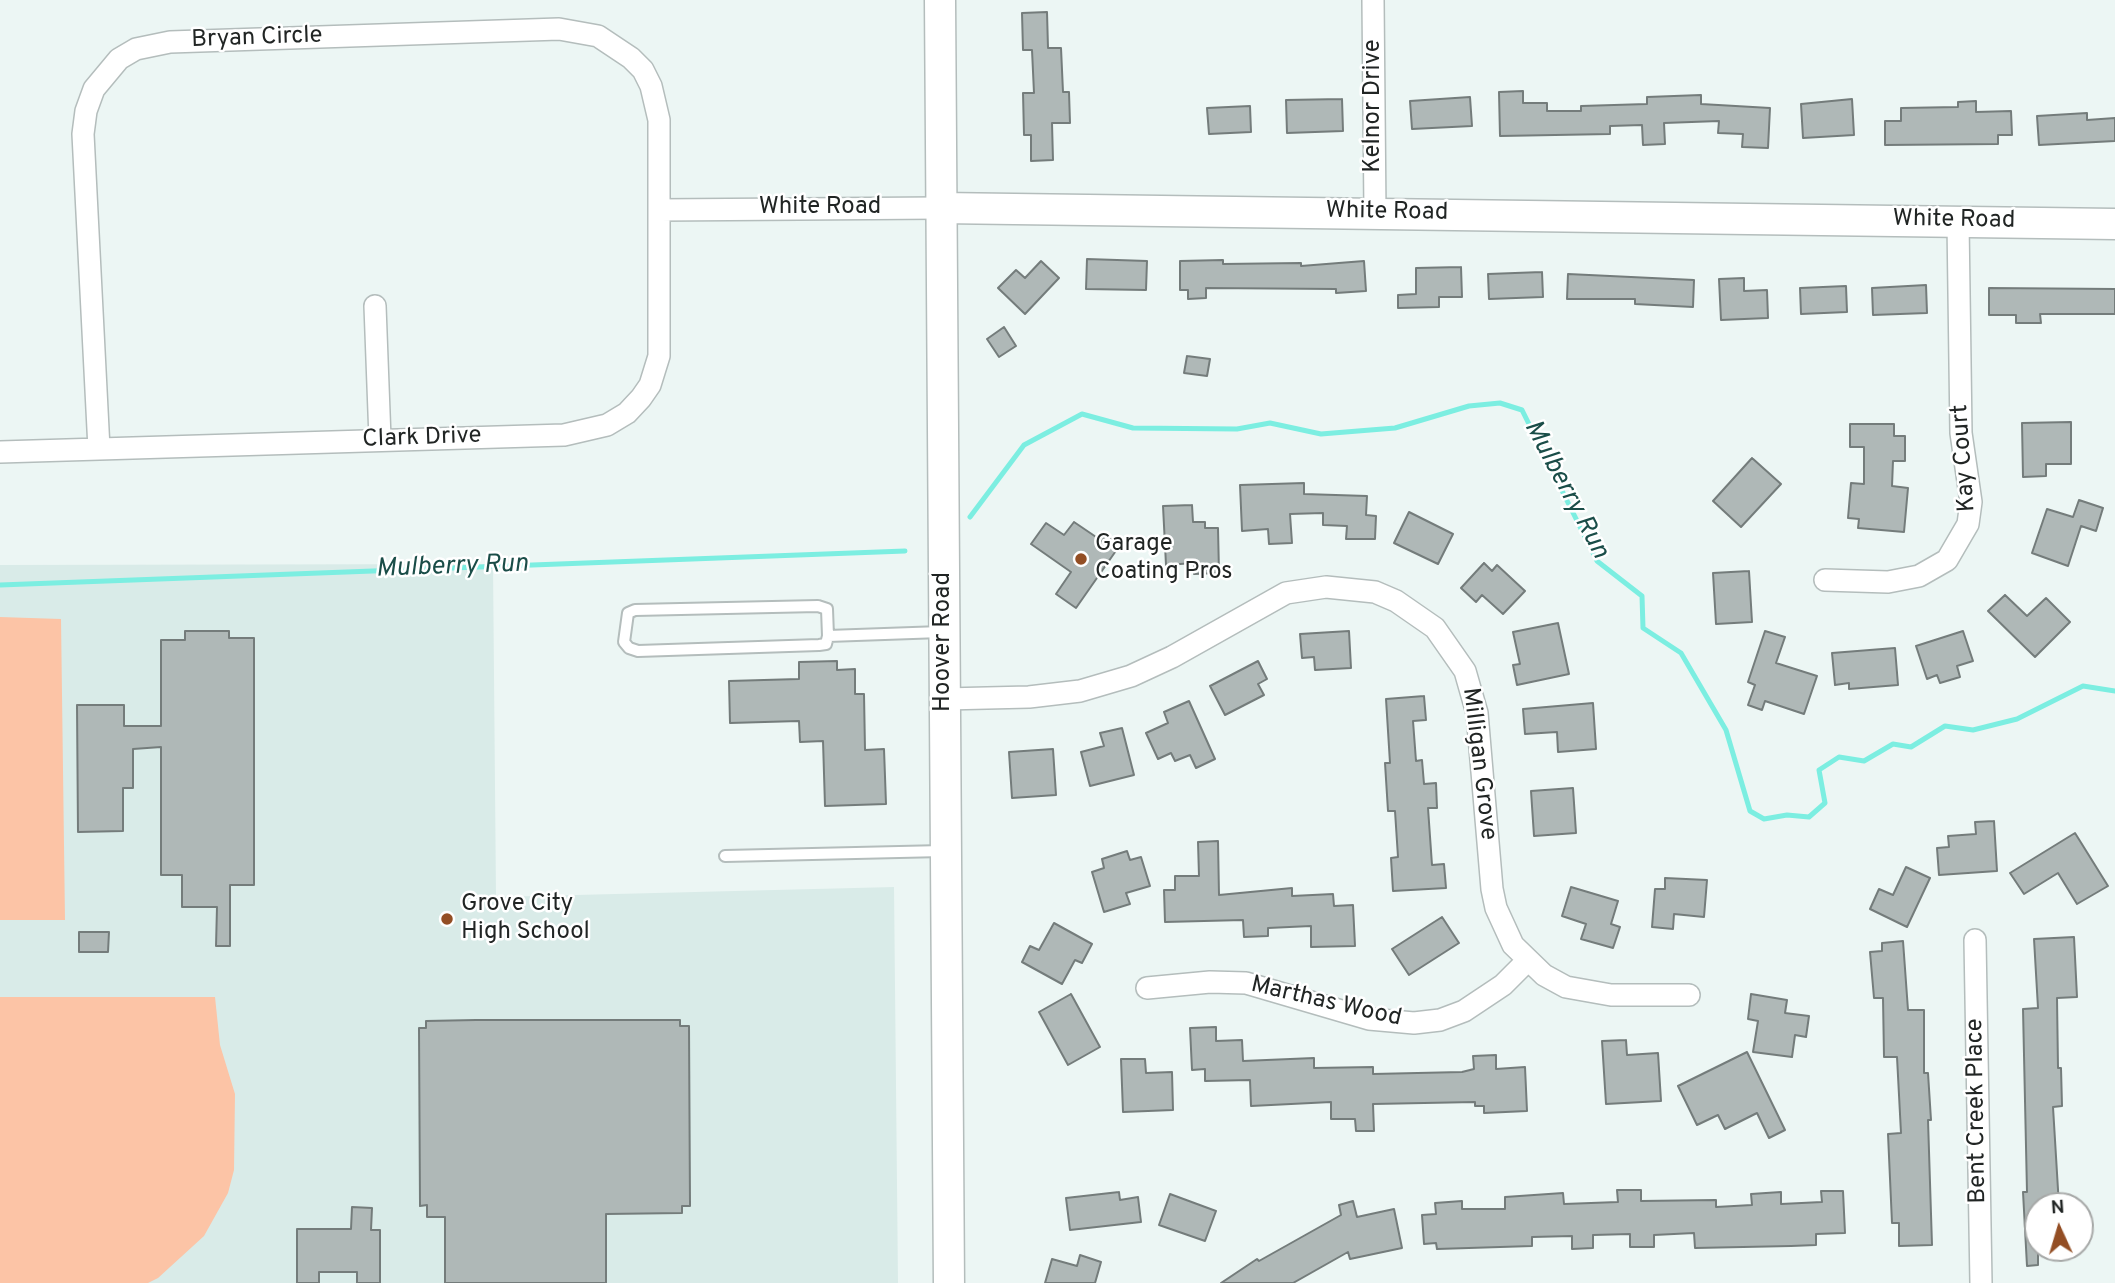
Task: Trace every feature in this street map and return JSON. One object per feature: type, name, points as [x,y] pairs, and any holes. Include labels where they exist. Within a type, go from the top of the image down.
[{"type":"main road","name":"Hoover Road","points":[[940,0],[949,1283]]},
{"type":"main road","name":"White Road","points":[[942,208],[2115,224]]},
{"type":"street","name":"Kelnor Drive","points":[[1373,0],[1375,213]]},
{"type":"street","name":"Bryan Circle","points":[[99,449],[83,134],[86,111],[94,89],[107,70],[136,49],[170,42],[579,30],[598,36],[631,58],[651,86],[659,120],[659,210]]},
{"type":"street","name":"White Road","points":[[659,210],[942,208]]},
{"type":"street","name":"Clark Drive","points":[[0,452],[564,435],[607,425],[626,413],[650,384],[659,356],[659,210]]},
{"type":"street","name":"Kay Court","points":[[1825,580],[1888,582],[1919,576],[1947,560],[1968,524],[1971,502],[1961,433],[1958,222]]},
{"type":"street","points":[[375,306],[380,439]]},
{"type":"street","name":"Milligan Grove","points":[[945,699],[1029,697],[1080,691],[1132,676],[1172,657],[1286,593],[1306,588],[1352,588],[1375,592],[1396,601],[1434,628],[1465,671],[1473,691],[1496,908],[1513,945],[1527,961],[1566,986],[1587,992],[1689,995]]},
{"type":"street","name":"Bent Creek Place","points":[[1975,940],[1981,1283]]},
{"type":"street","name":"Marthas Wood","points":[[1147,988],[1209,982],[1245,984],[1369,1018],[1414,1023],[1440,1020],[1464,1011],[1503,985],[1527,961]]},
{"type":"lane","points":[[818,606],[827,609],[828,636],[826,643],[819,645],[638,651],[629,648],[625,642],[628,613],[635,610],[818,606]]},
{"type":"lane","points":[[828,636],[944,632]]},
{"type":"lane","points":[[725,856],[946,851]]},
{"type":"shaded area","name":"Grove City High School","points":[[493,564],[496,897],[894,887],[898,1283],[0,1283],[0,565]]},
{"type":"shaded area","points":[[0,617],[61,619],[65,920],[0,920]]},
{"type":"shaded area","points":[[0,997],[215,997],[220,1045],[235,1094],[234,1170],[228,1193],[204,1236],[158,1278],[148,1283],[0,1283]]},
{"type":"building","points":[[1047,12],[1048,48],[1061,48],[1063,92],[1069,92],[1070,123],[1052,123],[1053,160],[1031,161],[1031,135],[1024,135],[1023,93],[1034,93],[1032,50],[1023,50],[1022,13]]},
{"type":"building","points":[[1523,91],[1523,103],[1547,103],[1547,111],[1581,111],[1581,106],[1647,104],[1647,97],[1701,95],[1701,104],[1770,108],[1768,148],[1742,147],[1743,134],[1718,133],[1719,121],[1664,123],[1665,144],[1643,145],[1642,125],[1610,126],[1610,134],[1500,136],[1499,92]]},
{"type":"building","points":[[1470,97],[1472,126],[1412,129],[1410,101]]},
{"type":"building","points":[[1342,99],[1343,131],[1287,133],[1286,100]]},
{"type":"building","points":[[1852,99],[1854,135],[1803,138],[1801,104]]},
{"type":"building","points":[[1976,101],[1976,112],[2011,111],[2012,135],[1998,135],[1998,144],[1885,145],[1885,121],[1901,121],[1901,108],[1958,107],[1958,102]]},
{"type":"building","points":[[1250,106],[1251,132],[1209,134],[1207,108]]},
{"type":"building","points":[[2087,113],[2087,120],[2115,118],[2115,141],[2039,145],[2037,116]]},
{"type":"building","points":[[1087,259],[1147,261],[1146,290],[1086,289]]},
{"type":"building","points":[[1223,260],[1223,264],[1301,263],[1301,266],[1364,261],[1366,291],[1336,293],[1336,289],[1206,288],[1206,298],[1188,299],[1188,290],[1180,290],[1180,261]]},
{"type":"building","points":[[1041,261],[1059,278],[1025,314],[998,288],[1016,270],[1025,278]]},
{"type":"building","points":[[1461,267],[1462,297],[1439,297],[1439,307],[1398,308],[1398,295],[1416,294],[1416,268]]},
{"type":"building","points":[[1542,272],[1543,297],[1489,299],[1488,274]]},
{"type":"building","points":[[1568,274],[1694,280],[1693,307],[1635,304],[1635,299],[1567,299]]},
{"type":"building","points":[[1744,278],[1744,291],[1767,290],[1768,318],[1721,320],[1719,279]]},
{"type":"building","points":[[1926,285],[1927,313],[1873,315],[1872,288]]},
{"type":"building","points":[[1846,286],[1847,312],[1801,314],[1800,288]]},
{"type":"building","points":[[1989,288],[2115,289],[2115,314],[2040,314],[2041,323],[2016,323],[2016,315],[1989,315]]},
{"type":"building","points":[[1004,327],[1016,346],[999,357],[987,339]]},
{"type":"building","points":[[1187,356],[1210,359],[1207,376],[1184,373]]},
{"type":"building","points":[[2071,422],[2071,464],[2046,464],[2046,476],[2023,477],[2022,423]]},
{"type":"building","points":[[1850,424],[1894,424],[1894,436],[1905,436],[1905,461],[1893,461],[1892,486],[1908,488],[1904,532],[1858,528],[1859,519],[1848,518],[1851,483],[1864,484],[1864,447],[1850,447]]},
{"type":"building","points":[[1752,458],[1781,484],[1741,527],[1713,501]]},
{"type":"building","points":[[1304,483],[1304,494],[1367,496],[1366,515],[1376,516],[1375,539],[1346,539],[1347,526],[1323,525],[1323,513],[1290,514],[1292,543],[1269,544],[1268,529],[1242,531],[1240,485]]},
{"type":"building","points":[[2079,500],[2103,508],[2096,531],[2081,526],[2068,566],[2032,553],[2047,509],[2073,517]]},
{"type":"building","points":[[1192,505],[1193,522],[1205,522],[1205,528],[1218,528],[1219,573],[1194,574],[1194,563],[1166,565],[1163,506]]},
{"type":"building","points":[[1409,512],[1453,534],[1438,564],[1394,543]]},
{"type":"building","name":"Garage Coating Pros","points":[[1074,522],[1102,541],[1106,535],[1120,545],[1076,608],[1056,594],[1071,572],[1031,544],[1046,523],[1064,535]]},
{"type":"building","points":[[1484,563],[1492,571],[1497,565],[1525,591],[1503,614],[1482,595],[1476,602],[1461,588]]},
{"type":"building","points":[[1749,571],[1752,622],[1716,624],[1713,573]]},
{"type":"building","points":[[2005,595],[2027,616],[2046,598],[2070,622],[2035,657],[1988,611]]},
{"type":"building","points":[[1558,623],[1569,674],[1517,685],[1513,665],[1520,664],[1513,632]]},
{"type":"building","points":[[185,631],[229,631],[229,638],[254,638],[254,885],[230,885],[230,946],[216,946],[217,907],[182,907],[182,875],[161,875],[161,747],[133,749],[133,788],[123,788],[123,831],[78,832],[77,705],[124,705],[124,726],[161,726],[161,640],[185,640]]},
{"type":"building","points":[[1349,631],[1351,668],[1315,670],[1314,657],[1302,658],[1300,634]]},
{"type":"building","points":[[1765,631],[1785,637],[1776,663],[1817,676],[1804,714],[1765,701],[1762,710],[1748,705],[1755,685],[1748,682]]},
{"type":"building","points":[[1963,631],[1973,661],[1957,666],[1960,677],[1940,683],[1937,675],[1927,679],[1916,646]]},
{"type":"building","points":[[1895,648],[1898,685],[1849,689],[1849,683],[1835,685],[1832,653]]},
{"type":"building","points":[[837,661],[837,670],[855,669],[855,694],[864,694],[865,750],[884,749],[886,804],[825,806],[823,741],[800,742],[799,721],[730,723],[729,681],[799,679],[799,662]]},
{"type":"building","points":[[1258,661],[1267,679],[1258,684],[1264,695],[1225,715],[1210,686]]},
{"type":"building","points":[[1424,696],[1426,720],[1413,721],[1416,761],[1422,760],[1424,784],[1436,783],[1437,808],[1428,808],[1432,865],[1444,864],[1446,888],[1393,891],[1391,858],[1398,857],[1395,811],[1388,811],[1385,763],[1390,763],[1386,699]]},
{"type":"building","points":[[1189,701],[1215,759],[1196,768],[1190,755],[1175,761],[1171,753],[1158,759],[1146,733],[1168,723],[1164,712]]},
{"type":"building","points":[[1593,703],[1596,749],[1558,752],[1557,732],[1525,734],[1523,709]]},
{"type":"building","points":[[1122,728],[1134,775],[1090,786],[1081,752],[1104,746],[1100,733]]},
{"type":"building","points":[[1053,749],[1056,795],[1012,798],[1009,752]]},
{"type":"building","points":[[1573,788],[1576,833],[1534,836],[1531,791]]},
{"type":"building","points":[[1994,821],[1997,871],[1939,875],[1937,848],[1949,847],[1948,836],[1976,834],[1975,822]]},
{"type":"building","points":[[2075,833],[2108,886],[2077,904],[2058,873],[2024,894],[2010,873]]},
{"type":"building","points":[[1218,841],[1219,895],[1292,888],[1292,896],[1333,894],[1334,906],[1353,905],[1355,946],[1311,947],[1311,926],[1268,928],[1268,936],[1244,937],[1243,920],[1165,922],[1164,890],[1175,890],[1175,876],[1199,876],[1198,842]]},
{"type":"building","points":[[1127,851],[1130,860],[1141,857],[1150,886],[1126,893],[1130,904],[1104,912],[1092,872],[1104,868],[1102,859]]},
{"type":"building","points":[[1906,867],[1930,878],[1907,927],[1870,909],[1879,889],[1893,895]]},
{"type":"building","points":[[1665,878],[1707,880],[1704,917],[1674,914],[1673,929],[1652,927],[1655,889],[1665,889]]},
{"type":"building","points":[[1571,887],[1618,901],[1611,924],[1620,927],[1613,948],[1581,939],[1586,924],[1562,916]]},
{"type":"building","points":[[1442,917],[1459,943],[1409,975],[1392,949]]},
{"type":"building","points":[[1054,923],[1092,944],[1082,963],[1075,960],[1062,984],[1022,962],[1030,946],[1039,950]]},
{"type":"building","points":[[79,932],[109,932],[108,952],[79,952]]},
{"type":"building","points":[[2074,937],[2077,997],[2057,998],[2058,1068],[2061,1068],[2062,1106],[2053,1107],[2058,1192],[2027,1192],[2023,1009],[2038,1008],[2034,939]]},
{"type":"building","points":[[1903,941],[1908,1010],[1924,1010],[1924,1073],[1928,1073],[1931,1120],[1928,1120],[1932,1245],[1899,1246],[1899,1223],[1892,1223],[1888,1134],[1901,1133],[1897,1057],[1884,1057],[1883,998],[1874,998],[1870,952],[1882,951],[1882,943]]},
{"type":"building","points":[[1071,994],[1100,1047],[1068,1065],[1039,1012]]},
{"type":"building","points":[[1751,994],[1787,1000],[1785,1013],[1809,1016],[1806,1037],[1795,1035],[1792,1057],[1753,1052],[1758,1021],[1748,1019]]},
{"type":"building","points":[[680,1020],[680,1026],[689,1026],[690,1206],[682,1206],[682,1213],[606,1214],[606,1283],[445,1283],[445,1217],[427,1217],[427,1205],[420,1206],[419,1028],[426,1028],[426,1021]]},
{"type":"building","points":[[1216,1027],[1216,1041],[1242,1040],[1243,1061],[1314,1058],[1314,1068],[1373,1067],[1373,1074],[1462,1072],[1474,1069],[1473,1056],[1496,1055],[1496,1069],[1525,1067],[1527,1111],[1484,1113],[1484,1106],[1475,1106],[1475,1102],[1373,1104],[1374,1131],[1356,1131],[1355,1119],[1331,1119],[1331,1102],[1251,1106],[1250,1080],[1205,1081],[1205,1069],[1192,1070],[1190,1028]]},
{"type":"building","points":[[1626,1040],[1627,1055],[1658,1053],[1661,1101],[1606,1104],[1602,1041]]},
{"type":"building","points":[[1747,1052],[1785,1130],[1769,1138],[1757,1113],[1725,1129],[1718,1115],[1697,1125],[1678,1086]]},
{"type":"building","points":[[1121,1059],[1145,1059],[1146,1073],[1172,1072],[1173,1110],[1123,1112]]},
{"type":"building","points":[[1617,1190],[1641,1190],[1641,1201],[1716,1200],[1716,1207],[1752,1205],[1751,1194],[1781,1192],[1781,1204],[1822,1202],[1821,1191],[1843,1191],[1845,1233],[1816,1234],[1816,1245],[1791,1246],[1695,1248],[1694,1233],[1654,1235],[1654,1247],[1630,1247],[1630,1234],[1593,1235],[1593,1248],[1572,1249],[1572,1236],[1532,1237],[1532,1246],[1437,1249],[1436,1243],[1424,1244],[1422,1215],[1436,1214],[1435,1203],[1462,1201],[1462,1209],[1505,1209],[1505,1197],[1563,1193],[1564,1204],[1618,1202]]},
{"type":"building","points":[[1119,1192],[1120,1200],[1138,1197],[1141,1222],[1070,1230],[1066,1198]]},
{"type":"building","points":[[1170,1194],[1216,1211],[1205,1241],[1159,1225]]},
{"type":"building","points":[[1353,1201],[1357,1217],[1394,1209],[1402,1248],[1350,1259],[1348,1252],[1293,1283],[1221,1283],[1257,1259],[1259,1261],[1341,1215],[1339,1205]]},
{"type":"building","points":[[352,1207],[372,1208],[371,1230],[380,1230],[380,1283],[357,1283],[357,1272],[319,1272],[319,1283],[297,1283],[297,1229],[351,1229]]},
{"type":"building","points":[[1080,1255],[1101,1262],[1095,1283],[1045,1283],[1052,1259],[1077,1266]]},
{"type":"building","points":[[2027,1262],[2038,1262],[2038,1265],[2027,1266]]},
{"type":"waterway","name":"Mulberry Run","points":[[970,517],[1024,445],[1082,414],[1133,428],[1237,429],[1270,423],[1321,434],[1395,428],[1469,406],[1500,403],[1522,410],[1597,561],[1642,596],[1643,628],[1681,653],[1726,730],[1750,811],[1764,819],[1787,815],[1809,817],[1825,803],[1819,770],[1839,757],[1864,761],[1893,744],[1911,747],[1945,726],[1973,730],[2017,719],[2083,686],[2115,691]]},
{"type":"waterway","name":"Mulberry Run","points":[[0,585],[905,551]]},
{"type":"place","name":"Garage Coating Pros","points":[[1081,559]]},
{"type":"place","name":"Grove City High School","points":[[447,919]]}]
